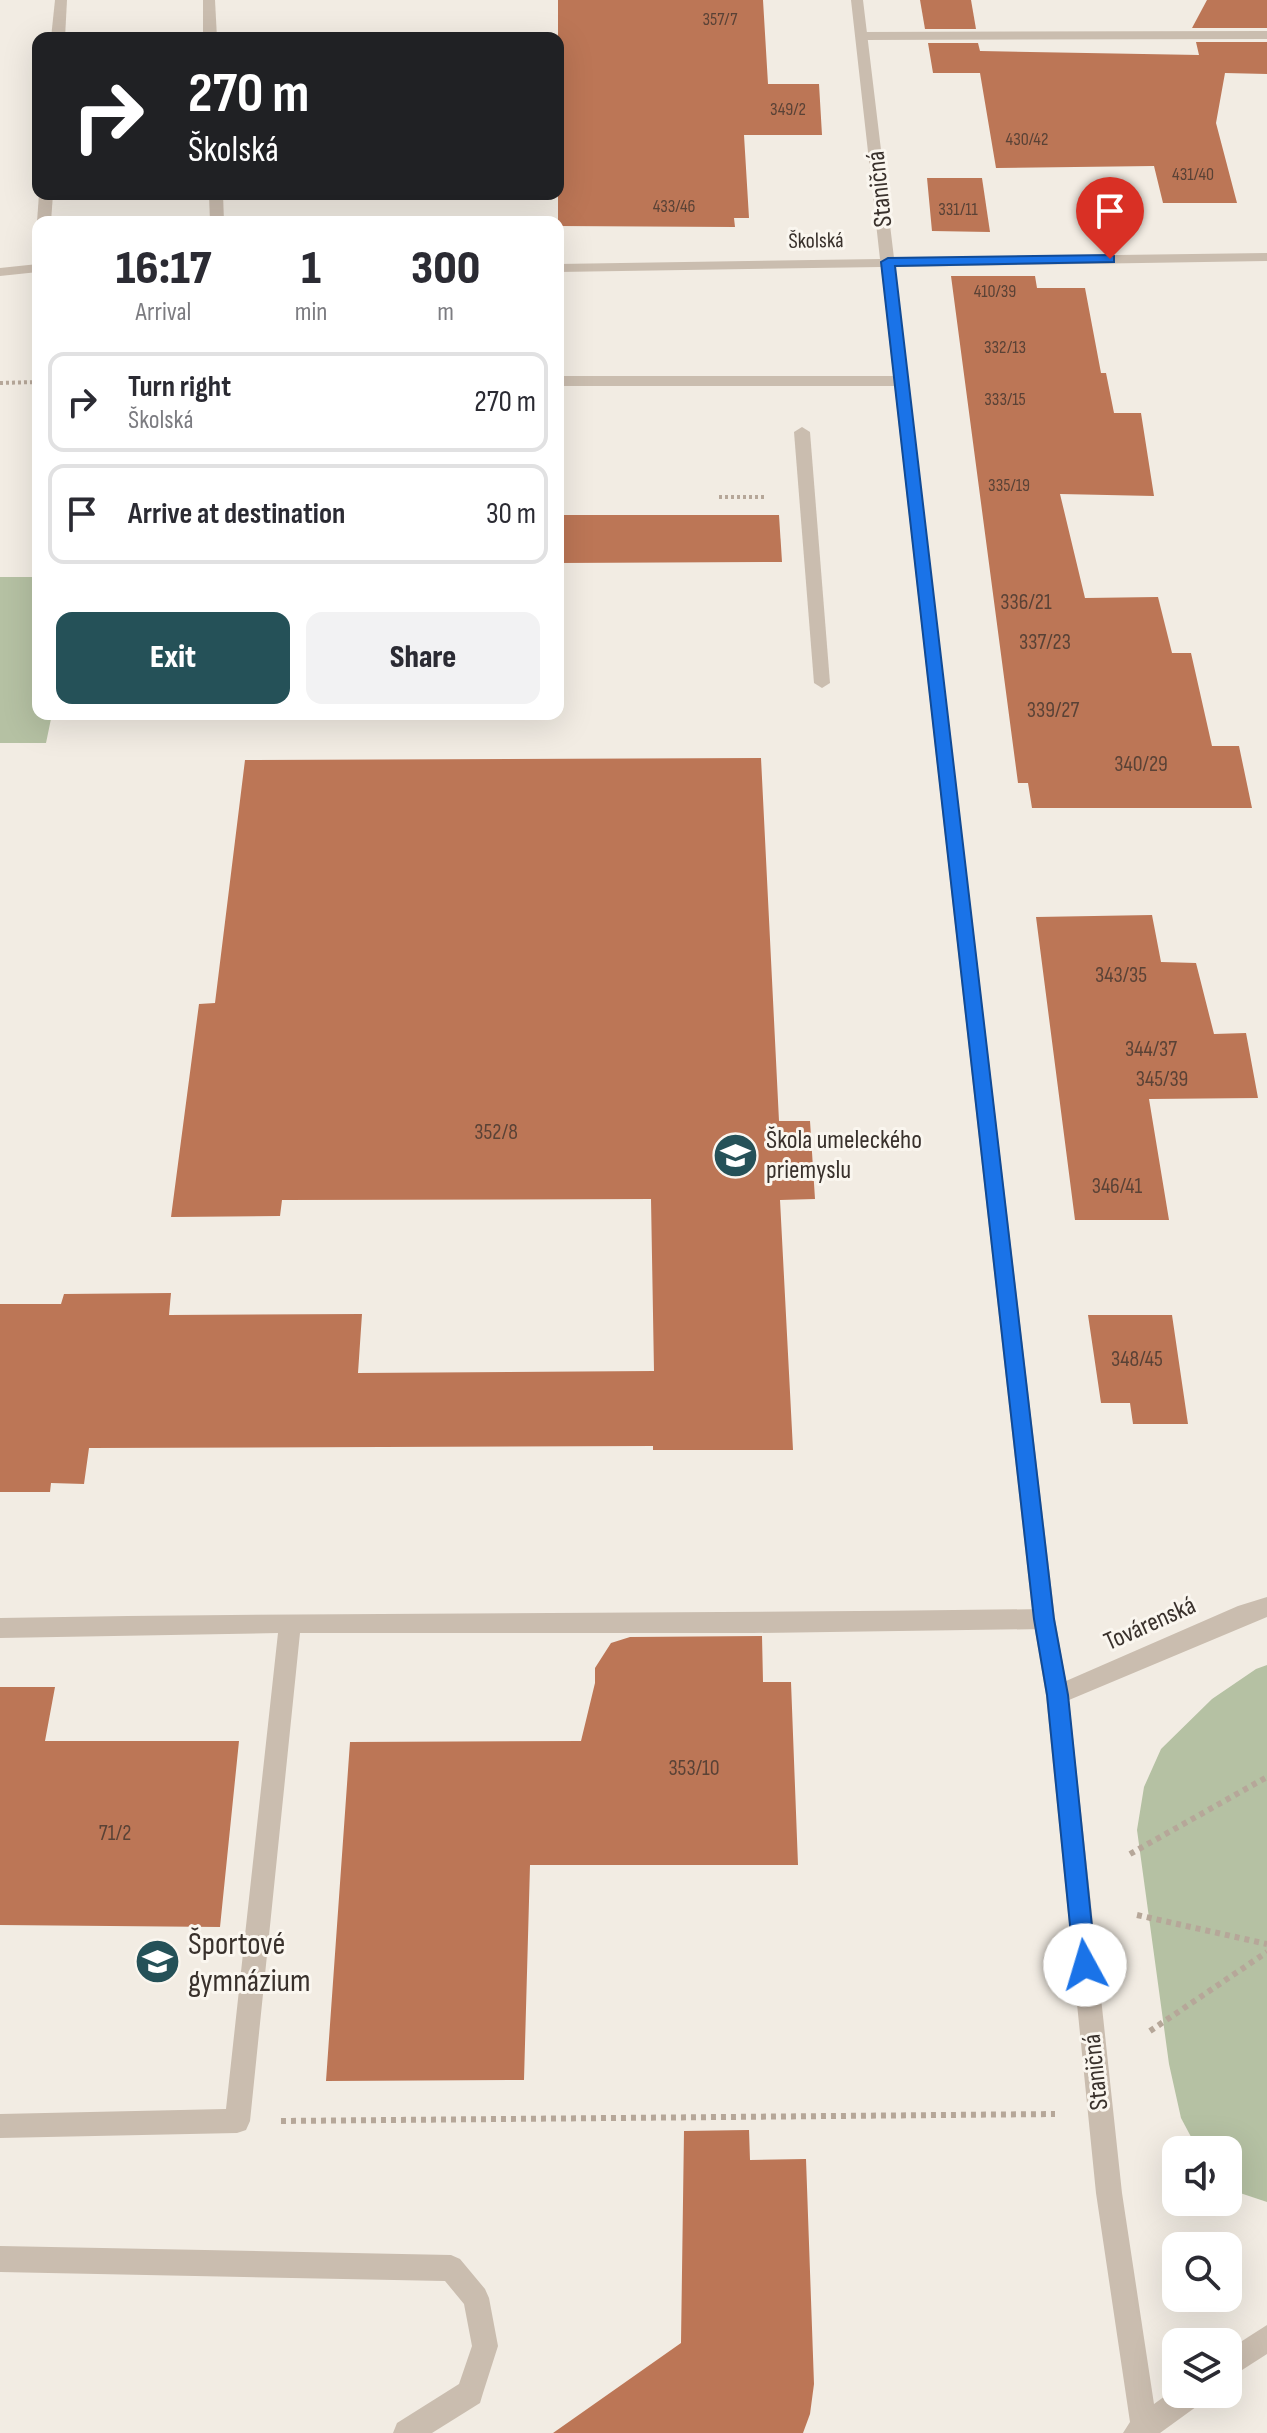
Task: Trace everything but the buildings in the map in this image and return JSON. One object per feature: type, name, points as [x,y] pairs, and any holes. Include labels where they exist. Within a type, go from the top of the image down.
[{"type":"street","points":[[58,32],[61,0]]},
{"type":"street","points":[[209,0],[210,32]]},
{"type":"street","name":"Staničná","points":[[857,0],[1044,1619],[1057,1695],[1100,2114],[1141,2430]]},
{"type":"street","points":[[862,36],[1267,35]]},
{"type":"street","name":"Školská","points":[[564,268],[1267,257]]},
{"type":"street","points":[[0,272],[32,269]]},
{"type":"street","points":[[564,381],[901,381]]},
{"type":"street","points":[[802,432],[822,683]]},
{"type":"street","name":"Továrenská","points":[[1057,1695],[1246,1613],[1267,1607]]},
{"type":"street","points":[[0,1628],[290,1623],[753,1623],[1044,1619]]},
{"type":"street","points":[[0,2126],[237,2121],[290,1623]]},
{"type":"street","points":[[0,2259],[451,2268],[476,2298],[485,2346],[470,2393],[407,2433]]},
{"type":"street","points":[[1242,2356],[1267,2338]]},
{"type":"street","points":[[1141,2430],[1171,2408]]},
{"type":"path","points":[[0,383],[32,382]]},
{"type":"path","points":[[1130,1854],[1267,1777]]},
{"type":"path","points":[[1137,1915],[1267,1944]]},
{"type":"path","points":[[1150,2031],[1267,1952]]},
{"type":"path","points":[[237,2121],[1100,2114]]},
{"type":"green space","points":[[0,577],[32,577],[32,720],[51,720],[46,743],[0,743]]},
{"type":"green space","points":[[1267,1665],[1267,2202],[1242,2194],[1242,2136],[1191,2136],[1181,2118],[1169,2064],[1137,1830],[1144,1787],[1161,1749],[1212,1699]]},
{"type":"place","name":"Škola umeleckého priemyslu","points":[[735,1155]]},
{"type":"place","name":"Športové gymnázium","points":[[157,1962]]},
{"type":"route","points":[[1085,1965],[1057,1695],[1044,1619],[888,262],[1110,259]]}]
